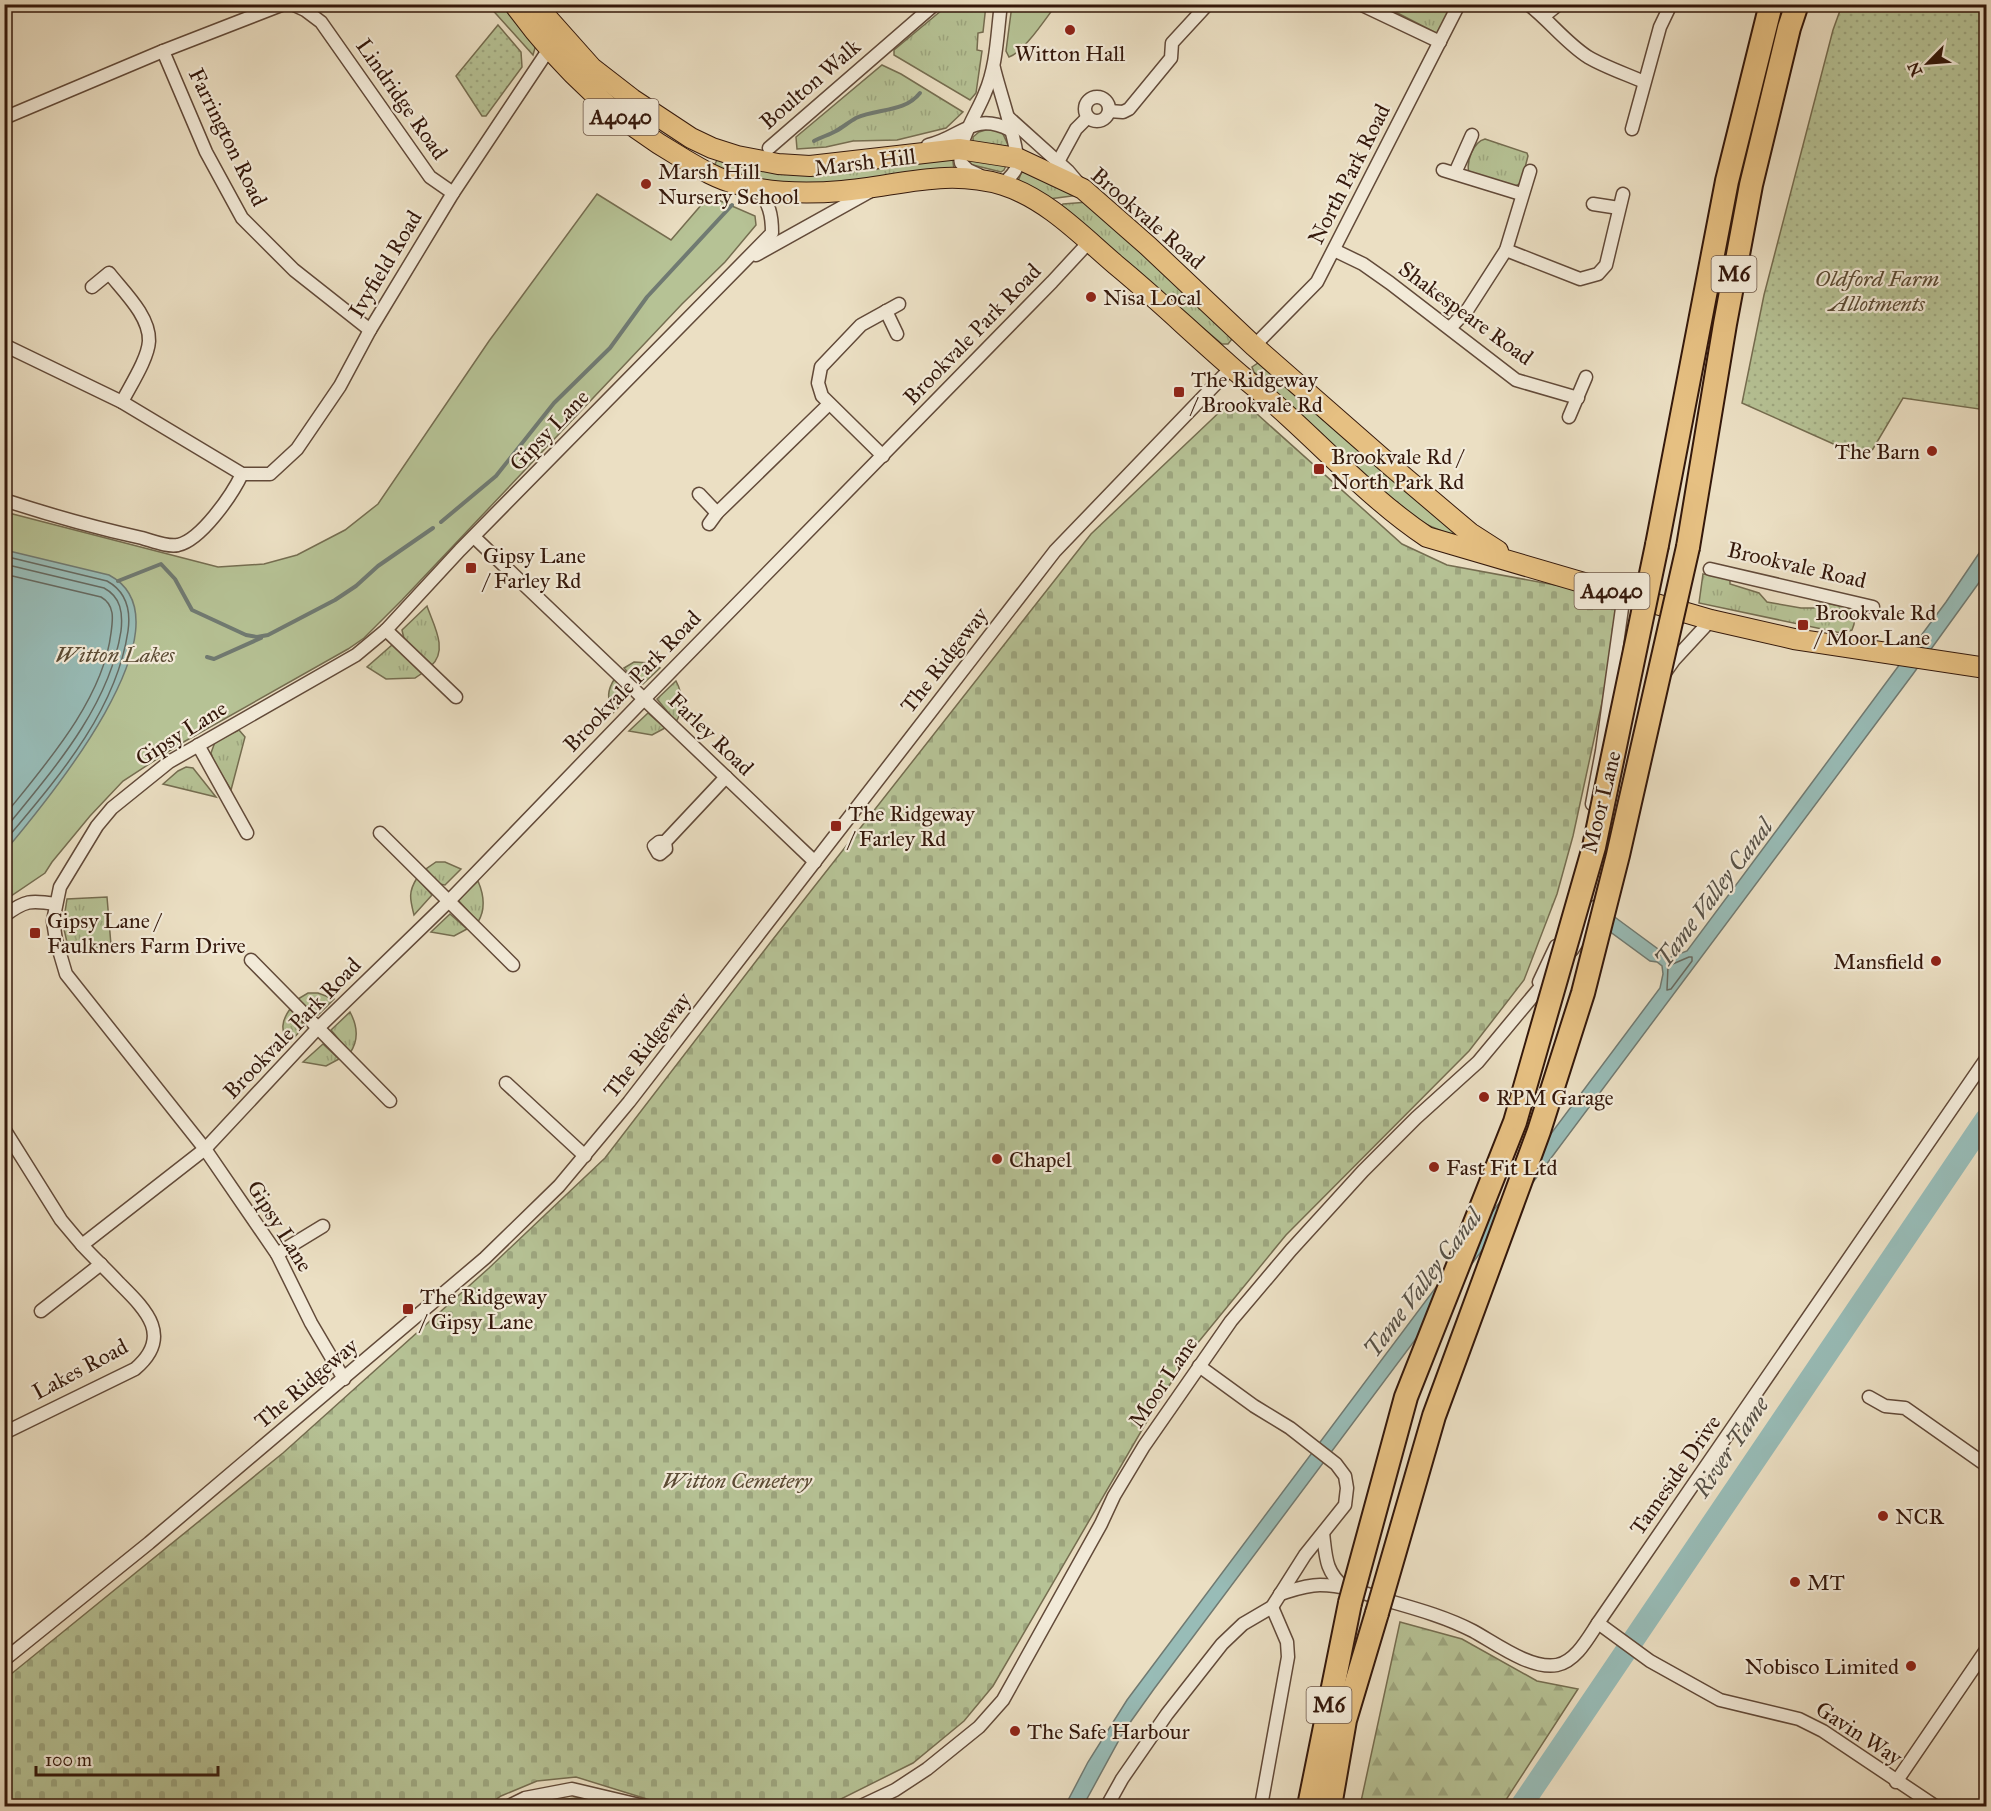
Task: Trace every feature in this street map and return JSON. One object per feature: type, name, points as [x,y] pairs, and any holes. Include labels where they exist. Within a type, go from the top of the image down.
[{"type":"highway","name":"M6","points":[[1309,1806],[1348,1595],[1406,1397],[1515,1122],[1594,847],[1657,544],[1727,181],[1771,4]]},
{"type":"highway","name":"M6","points":[[1330,1806],[1346,1720],[1434,1416],[1539,1131],[1583,993],[1621,843],[1688,547],[1725,324],[1752,185],[1789,28],[1797,4]]},
{"type":"main road","name":"Marsh Hill","points":[[514,4],[549,49],[597,96],[656,143],[706,172],[736,184],[802,193],[879,187],[923,178],[961,177],[1002,185]]},
{"type":"main road","name":"Marsh Hill","points":[[535,4],[592,68],[632,99],[691,138],[737,156],[778,164],[810,166],[960,149],[1017,158]]},
{"type":"main road","name":"Brookvale Road","points":[[1017,158],[1083,189],[1148,246],[1254,346],[1461,526],[1513,561]]},
{"type":"main road","name":"Brookvale Road","points":[[1002,185],[1048,208],[1139,284],[1231,368],[1280,408],[1400,518],[1427,537],[1711,620],[1794,639],[1986,668]]},
{"type":"main road","points":[[1231,368],[1254,346]]},
{"type":"street","points":[[4,118],[163,51],[284,4]]},
{"type":"street","name":"Lindridge Road","points":[[292,4],[321,22],[430,177],[453,193]]},
{"type":"street","name":"Boulton Walk","points":[[769,148],[935,4]]},
{"type":"street","points":[[994,68],[1017,158],[1017,168],[1002,185],[968,170],[961,163],[960,149],[994,68],[1000,4]]},
{"type":"street","points":[[1109,111],[1123,112],[1129,109],[1171,58],[1172,43],[1208,4]]},
{"type":"street","points":[[1360,4],[1440,42]]},
{"type":"street","name":"North Park Road","points":[[1254,346],[1317,282],[1459,4]]},
{"type":"street","points":[[1528,4],[1544,16],[1562,36],[1589,57],[1644,82]]},
{"type":"street","points":[[1544,16],[1559,4]]},
{"type":"street","points":[[1632,129],[1660,27],[1671,4]]},
{"type":"street","name":"Ivyfield Road","points":[[242,474],[270,474],[297,449],[340,386],[370,330],[453,193],[549,49]]},
{"type":"street","name":"Farrington Road","points":[[163,51],[206,152],[242,218],[294,270],[370,330]]},
{"type":"street","points":[[1092,98],[1103,98],[1109,111],[1103,119],[1096,121],[1088,117],[1086,105],[1092,98]]},
{"type":"street","points":[[1008,117],[1058,162],[1083,189]]},
{"type":"street","points":[[1058,162],[1076,129],[1088,117]]},
{"type":"street","points":[[881,159],[902,151],[937,143],[970,125],[981,123],[1002,126],[1010,130]]},
{"type":"street","points":[[1472,135],[1449,171],[1521,194]]},
{"type":"street","points":[[1450,328],[1468,309],[1506,250],[1521,194],[1530,171]]},
{"type":"street","name":"Gipsy Lane","points":[[742,263],[879,187]]},
{"type":"street","name":"Gipsy Lane","points":[[344,1379],[311,1323],[277,1254],[205,1149],[66,974],[53,921],[60,888],[97,826],[112,808],[169,762],[356,655],[386,630],[772,232],[772,216],[767,201],[758,188]]},
{"type":"street","points":[[1506,250],[1572,277],[1590,278],[1603,270],[1606,265],[1623,194]]},
{"type":"street","points":[[1593,204],[1619,208]]},
{"type":"street","name":"Brookvale Park Road","points":[[82,1245],[205,1149],[318,1029],[448,902],[1089,242]]},
{"type":"street","name":"Shakespeare Road","points":[[1334,250],[1363,264],[1516,380],[1578,398]]},
{"type":"street","points":[[92,287],[109,273],[132,303],[148,331],[147,350],[122,402]]},
{"type":"street","points":[[883,456],[829,404],[818,390],[818,377],[821,367],[855,330],[898,304]]},
{"type":"street","points":[[886,311],[897,334]]},
{"type":"street","points":[[4,345],[122,402],[242,474],[237,485],[200,532],[180,544],[171,545],[47,514],[4,500]]},
{"type":"street","name":"The Ridgeway","points":[[4,1660],[149,1543],[344,1379],[485,1258],[559,1186],[585,1156],[815,862],[1055,551],[1231,368]]},
{"type":"street","points":[[1569,417],[1586,376]]},
{"type":"street","points":[[709,524],[717,513],[829,404]]},
{"type":"street","points":[[699,494],[717,513]]},
{"type":"street","name":"Farley Road","points":[[474,537],[815,862]]},
{"type":"street","name":"Brookvale Road","points":[[1710,569],[1873,607]]},
{"type":"street","name":"Moor Lane","points":[[1532,996],[1556,947],[1578,874],[1602,751],[1624,594]]},
{"type":"street","name":"Moor Lane","points":[[861,1806],[895,1790],[927,1769],[979,1727],[1003,1700],[1101,1524],[1114,1496],[1144,1446],[1231,1321],[1291,1250],[1363,1171],[1416,1118],[1478,1062],[1569,953],[1592,918],[1625,796],[1648,697],[1674,660],[1711,620]]},
{"type":"street","points":[[386,630],[456,696]]},
{"type":"street","points":[[198,745],[247,833]]},
{"type":"street","points":[[665,842],[726,777]]},
{"type":"street","points":[[380,833],[513,965]]},
{"type":"street","points":[[4,916],[17,906],[29,901],[56,904]]},
{"type":"street","points":[[251,960],[390,1101]]},
{"type":"street","name":"Tameside Drive","points":[[1280,1594],[1309,1585],[1436,1615],[1472,1630],[1525,1659],[1545,1665],[1558,1665],[1570,1659],[1603,1627],[1986,1059]]},
{"type":"street","points":[[506,1083],[585,1156]]},
{"type":"street","name":"Lakes Road","points":[[4,1129],[61,1220],[149,1315],[154,1333],[153,1345],[148,1355],[144,1362],[135,1369],[4,1433]]},
{"type":"street","points":[[277,1254],[323,1226]]},
{"type":"street","points":[[41,1311],[101,1264]]},
{"type":"street","points":[[1107,1806],[1122,1779],[1167,1714],[1222,1644],[1243,1624],[1272,1606],[1305,1555],[1345,1505],[1347,1488],[1345,1476],[1336,1464],[1290,1428],[1254,1406],[1199,1366]]},
{"type":"street","points":[[1869,1397],[1885,1406],[1905,1408],[1986,1465]]},
{"type":"street","points":[[1323,1533],[1333,1578],[1348,1595]]},
{"type":"street","points":[[1261,1806],[1288,1657],[1287,1642],[1272,1606]]},
{"type":"street","name":"Gavin Way","points":[[1603,1627],[1650,1661],[1720,1700],[1799,1719],[1823,1731],[1935,1806]]},
{"type":"street","points":[[1896,1782],[1986,1650]]},
{"type":"street","points":[[508,1806],[525,1798],[572,1789],[644,1806]]},
{"type":"green space","points":[[488,5],[507,5],[535,41],[533,55]]},
{"type":"green space","points":[[948,5],[986,5],[983,32],[978,33],[977,50],[982,51],[976,93],[970,100],[894,55],[894,50]]},
{"type":"green space","points":[[1012,5],[1056,5],[1028,42],[1009,57],[1006,51]]},
{"type":"green space","points":[[1382,5],[1452,5],[1438,34]]},
{"type":"green space","name":"Oldford Farm Allotments","points":[[1842,5],[1986,5],[1986,410],[1903,398],[1867,459],[1742,403],[1764,295],[1833,30]]},
{"type":"green space","points":[[498,25],[521,52],[522,67],[486,116],[482,116],[456,76]]},
{"type":"green space","points":[[882,65],[963,112],[946,128],[897,140],[853,141],[826,147],[797,149],[796,137]]},
{"type":"green space","points":[[989,129],[1002,132],[1009,147],[973,145],[973,137]]},
{"type":"green space","points":[[1485,139],[1527,153],[1521,183],[1514,187],[1469,173],[1471,153],[1477,144]]},
{"type":"green space","points":[[699,149],[749,163],[952,154],[954,170],[846,182],[791,185],[749,180],[714,166],[717,160]]},
{"type":"green space","points":[[966,158],[1007,163],[1001,172],[969,164]]},
{"type":"green space","points":[[1027,169],[1079,195],[1049,199],[1018,182],[1021,173]]},
{"type":"green space","name":"Witton Lakes","points":[[597,194],[671,240],[709,196],[755,216],[756,225],[725,262],[682,304],[364,638],[180,744],[123,781],[90,816],[45,873],[5,900],[5,512],[218,567],[264,564],[297,555],[345,530],[378,504],[489,341]]},
{"type":"green space","points":[[1088,202],[1232,334],[1232,339],[1228,344],[1222,344],[1060,207],[1063,204]]},
{"type":"green space","points":[[1261,361],[1460,535],[1459,538],[1420,522],[1393,500],[1254,372],[1252,367]]},
{"type":"green space","name":"Witton Cemetery","points":[[1228,404],[1247,405],[1402,544],[1447,565],[1620,597],[1606,684],[1573,836],[1557,894],[1524,980],[1469,1051],[1286,1235],[1196,1345],[1157,1404],[993,1686],[964,1721],[913,1763],[827,1806],[683,1806],[650,1800],[576,1777],[537,1781],[501,1796],[487,1806],[5,1806],[5,1679],[283,1453],[489,1268],[605,1158],[770,943],[1091,534]]},
{"type":"green space","points":[[1703,574],[1730,579],[1730,584],[1759,593],[1767,602],[1814,608],[1821,602],[1851,608],[1854,619],[1852,630],[1841,633],[1699,603]]},
{"type":"green space","points":[[427,606],[436,629],[439,645],[436,660],[431,666],[404,639],[402,630]]},
{"type":"green space","points":[[392,645],[395,645],[424,672],[415,678],[386,679],[367,667]]},
{"type":"green space","points":[[634,662],[651,663],[660,668],[643,684],[637,683],[624,668]]},
{"type":"green space","points":[[615,678],[631,694],[612,714],[609,695]]},
{"type":"green space","points":[[676,681],[682,702],[676,722],[657,699]]},
{"type":"green space","points":[[648,713],[665,728],[652,735],[629,731]]},
{"type":"green space","points":[[239,730],[245,737],[231,790],[211,753],[215,742]]},
{"type":"green space","points":[[186,767],[193,768],[216,797],[163,784]]},
{"type":"green space","points":[[436,862],[445,862],[461,869],[445,885],[439,884],[426,869]]},
{"type":"green space","points":[[417,878],[432,895],[414,915],[411,896],[412,887]]},
{"type":"green space","points":[[478,881],[483,902],[478,922],[458,900]]},
{"type":"green space","points":[[107,897],[111,945],[69,951],[63,925],[67,899]]},
{"type":"green space","points":[[450,914],[467,929],[454,936],[431,932]]},
{"type":"green space","points":[[308,993],[318,993],[334,999],[318,1015],[311,1014],[298,999]]},
{"type":"green space","points":[[290,1009],[305,1026],[287,1045],[283,1026]]},
{"type":"green space","points":[[350,1012],[356,1032],[355,1043],[350,1053],[331,1030]]},
{"type":"green space","points":[[323,1044],[339,1059],[326,1066],[303,1062]]},
{"type":"green space","points":[[1400,1622],[1462,1639],[1537,1681],[1578,1689],[1502,1806],[1360,1806]]},
{"type":"green space","points":[[578,1798],[609,1806],[526,1806],[533,1802]]},
{"type":"water","points":[[1986,543],[1986,573],[1913,674],[1154,1689],[1124,1731],[1083,1806],[1065,1806],[1088,1762],[1127,1700],[1660,988],[1662,966],[1650,961],[1605,928],[1612,915],[1658,949],[1666,959],[1687,951],[1946,602]]},
{"type":"water","name":"Witton Lakes","points":[[5,550],[109,575],[132,599],[136,632],[125,671],[104,714],[78,757],[5,851]]},
{"type":"waterway","points":[[814,141],[856,118],[906,104],[920,93]]},
{"type":"waterway","points":[[441,522],[496,476],[554,403],[610,348],[647,297],[732,205]]},
{"type":"waterway","points":[[118,581],[161,564],[175,579],[192,610],[246,635],[257,637],[268,635],[335,600],[356,586],[378,566],[433,528]]},
{"type":"waterway","points":[[207,657],[214,659],[261,638]]},
{"type":"waterway","name":"River Tame","points":[[1521,1806],[1986,1119]]},
{"type":"place","name":"Witton Hall","points":[[1070,30]]},
{"type":"place","name":"Marsh Hill Nursery School","points":[[646,184]]},
{"type":"place","name":"Nisa Local","points":[[1091,297]]},
{"type":"place","name":"The Ridgeway / Brookvale Rd","points":[[1179,392]]},
{"type":"place","name":"The Barn","points":[[1932,451]]},
{"type":"place","name":"Brookvale Rd / North Park Rd","points":[[1319,469]]},
{"type":"place","name":"Gipsy Lane / Farley Rd","points":[[471,568]]},
{"type":"place","name":"Brookvale Rd / Moor Lane","points":[[1803,625]]},
{"type":"place","name":"The Ridgeway / Farley Rd","points":[[836,826]]},
{"type":"place","name":"Gipsy Lane / Faulkners Farm Drive","points":[[35,933]]},
{"type":"place","name":"Mansfield","points":[[1936,961]]},
{"type":"place","name":"RPM Garage","points":[[1484,1097]]},
{"type":"place","name":"Chapel","points":[[997,1159]]},
{"type":"place","name":"Fast Fit Ltd","points":[[1434,1167]]},
{"type":"place","name":"The Ridgeway / Gipsy Lane","points":[[408,1309]]},
{"type":"place","name":"NCR","points":[[1883,1516]]},
{"type":"place","name":"MT","points":[[1795,1582]]},
{"type":"place","name":"Nobisco Limited","points":[[1911,1666]]},
{"type":"place","name":"The Safe Harbour","points":[[1015,1731]]},
{"type":"water label","name":"Tame Valley Canal","points":[[1714,893]]},
{"type":"water label","name":"Tame Valley Canal","points":[[1423,1283]]}]
